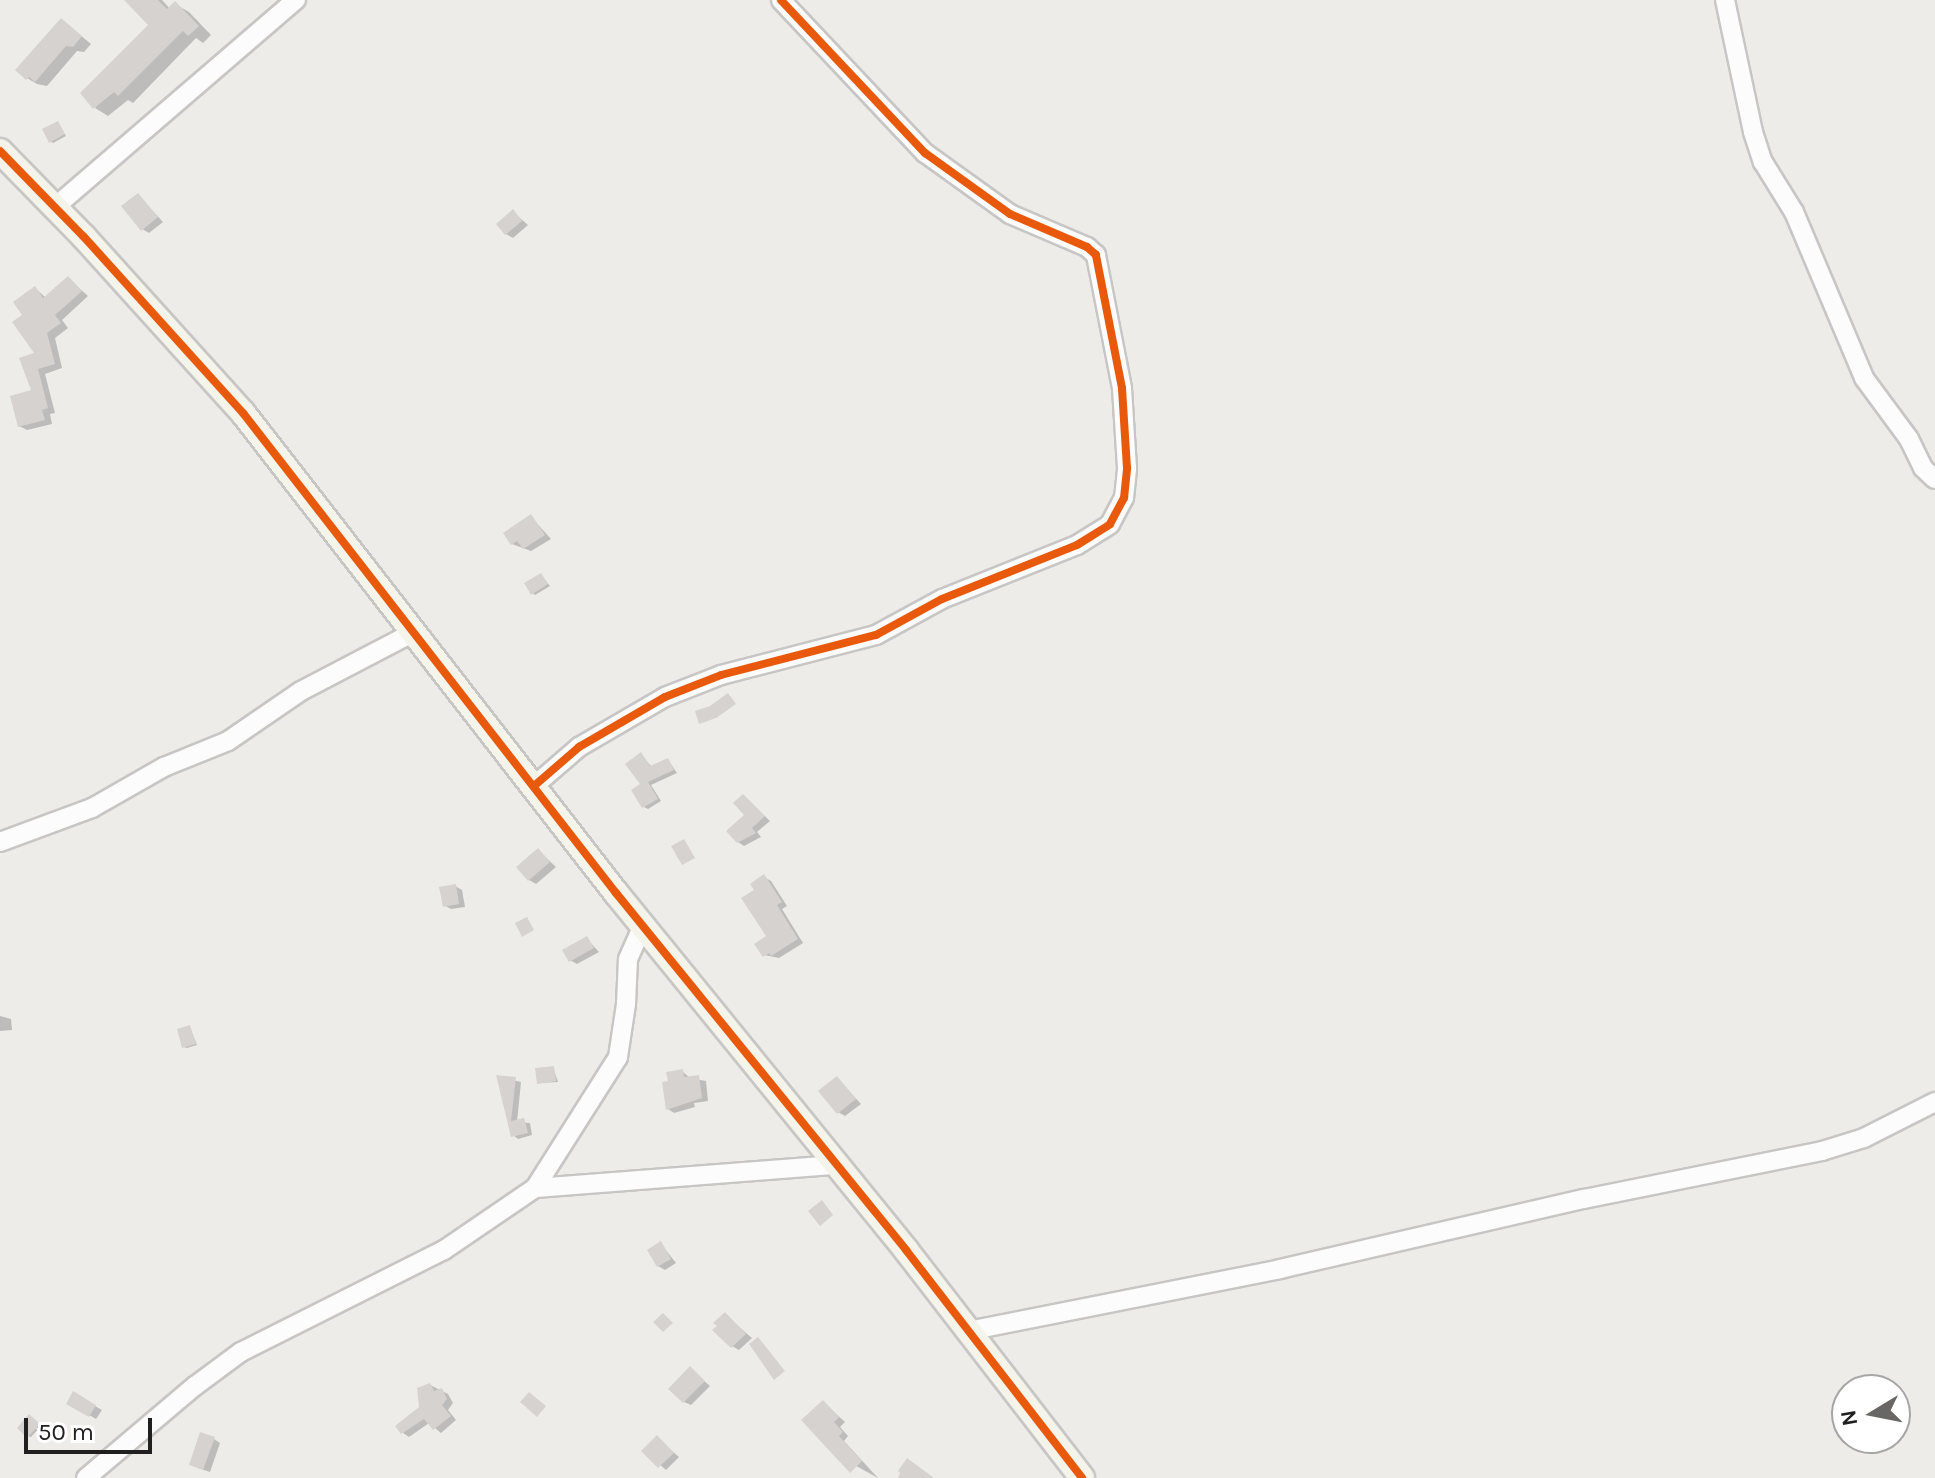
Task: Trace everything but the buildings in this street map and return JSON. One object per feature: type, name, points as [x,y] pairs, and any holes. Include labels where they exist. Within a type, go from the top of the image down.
[{"type":"street","points":[[55,207],[296,0]]},
{"type":"street","points":[[534,786],[579,747],[665,697],[721,675],[876,635],[942,599],[1077,545],[1110,524],[1124,498],[1127,468],[1122,388],[1096,255],[1087,247],[1010,214],[925,153],[781,0]]},
{"type":"street","points":[[1725,0],[1753,132],[1763,162],[1794,212],[1864,378],[1909,439],[1923,468],[1935,479]]},
{"type":"street","points":[[0,151],[243,413],[643,926],[1082,1478]]},
{"type":"street","points":[[0,842],[92,808],[164,767],[242,734],[301,691],[414,632]]},
{"type":"street","points":[[86,1478],[195,1386],[241,1352],[444,1250],[535,1188],[618,1057],[626,1004],[628,959],[643,926]]},
{"type":"street","points":[[968,1331],[1280,1269],[1584,1199],[1822,1151],[1864,1138],[1935,1102]]},
{"type":"street","points":[[535,1188],[836,1165]]},
{"type":"cycle path","points":[[534,786],[579,747],[665,697],[721,675],[876,635],[942,599],[1077,545],[1110,524],[1124,498],[1127,468],[1122,388],[1096,255],[1087,247],[1010,214],[925,153],[781,0]]},
{"type":"cycle path","points":[[0,151],[84,237],[243,413],[616,893],[906,1250],[1082,1478]]}]
